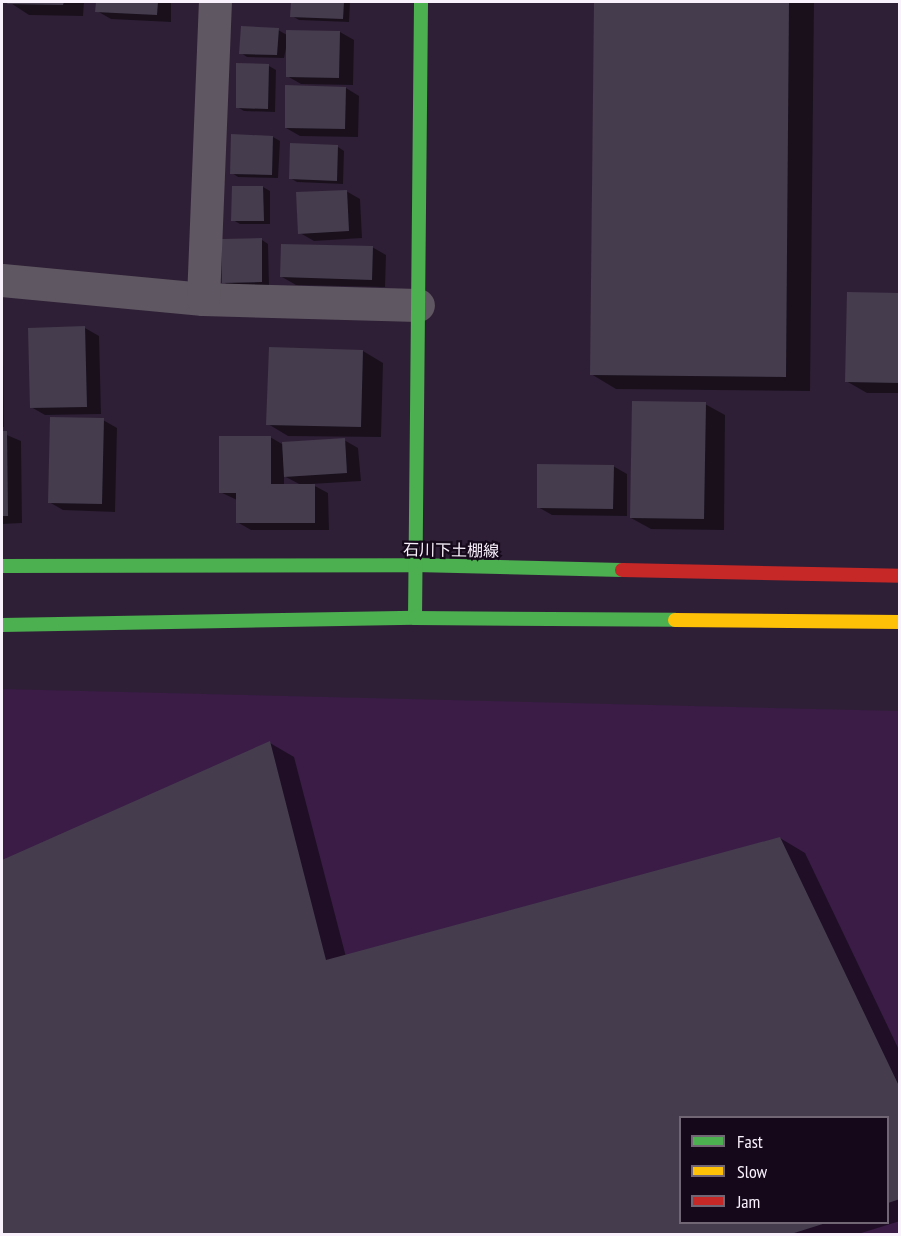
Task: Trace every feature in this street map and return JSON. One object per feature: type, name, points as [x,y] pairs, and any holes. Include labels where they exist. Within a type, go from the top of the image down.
[{"type":"street","points":[[203,298],[215,2]]},
{"type":"street","points":[[415,618],[421,2]]},
{"type":"street","points":[[2,280],[203,298],[418,305]]},
{"type":"street","name":"石川下土棚線","points":[[2,566],[415,565],[900,576]]},
{"type":"street","points":[[2,626],[415,618],[900,622]]},
{"type":"shaded area","points":[[2,689],[899,711],[899,1234],[2,1234]]},
{"type":"building","points":[[8,2],[64,2],[63,5],[7,4]]},
{"type":"building","points":[[96,2],[158,2],[157,15],[95,12]]},
{"type":"building","points":[[291,2],[344,2],[343,19],[290,17]]},
{"type":"building","points":[[594,2],[789,2],[786,377],[590,375]]},
{"type":"building","points":[[241,26],[279,28],[277,55],[239,54]]},
{"type":"building","points":[[286,30],[340,31],[339,78],[286,77]]},
{"type":"building","points":[[236,63],[269,64],[268,109],[236,108]]},
{"type":"building","points":[[285,85],[346,87],[345,129],[285,128]]},
{"type":"building","points":[[231,134],[273,136],[272,175],[230,174]]},
{"type":"building","points":[[290,143],[338,145],[337,181],[289,179]]},
{"type":"building","points":[[232,186],[263,186],[264,221],[231,221]]},
{"type":"building","points":[[347,190],[349,231],[298,234],[296,192]]},
{"type":"building","points":[[262,238],[262,282],[222,283],[222,239]]},
{"type":"building","points":[[281,244],[373,246],[372,280],[280,277]]},
{"type":"building","points":[[847,292],[900,293],[900,383],[845,382]]},
{"type":"building","points":[[85,326],[87,407],[30,408],[28,328]]},
{"type":"building","points":[[269,347],[363,350],[361,427],[266,425]]},
{"type":"building","points":[[632,401],[706,402],[704,519],[630,518]]},
{"type":"building","points":[[50,417],[104,418],[102,504],[48,503]]},
{"type":"building","points":[[2,431],[7,431],[8,516],[2,516]]},
{"type":"building","points":[[219,436],[271,436],[271,484],[315,484],[315,523],[236,523],[236,493],[219,493]]},
{"type":"building","points":[[345,438],[347,473],[284,477],[282,442]]},
{"type":"building","points":[[537,464],[614,465],[613,509],[537,508]]},
{"type":"building","points":[[270,741],[326,960],[780,837],[900,1088],[900,1199],[889,1203],[889,1116],[679,1116],[679,1224],[823,1224],[791,1234],[2,1234],[2,860]]},
{"type":"traffic: fast","points":[[415,618],[421,2]]},
{"type":"traffic: fast","points":[[2,566],[415,565],[622,570]]},
{"type":"traffic: fast","points":[[2,625],[415,618],[675,620]]},
{"type":"traffic: slow","points":[[675,620],[900,622]]},
{"type":"traffic: jam","points":[[622,570],[900,576]]}]
